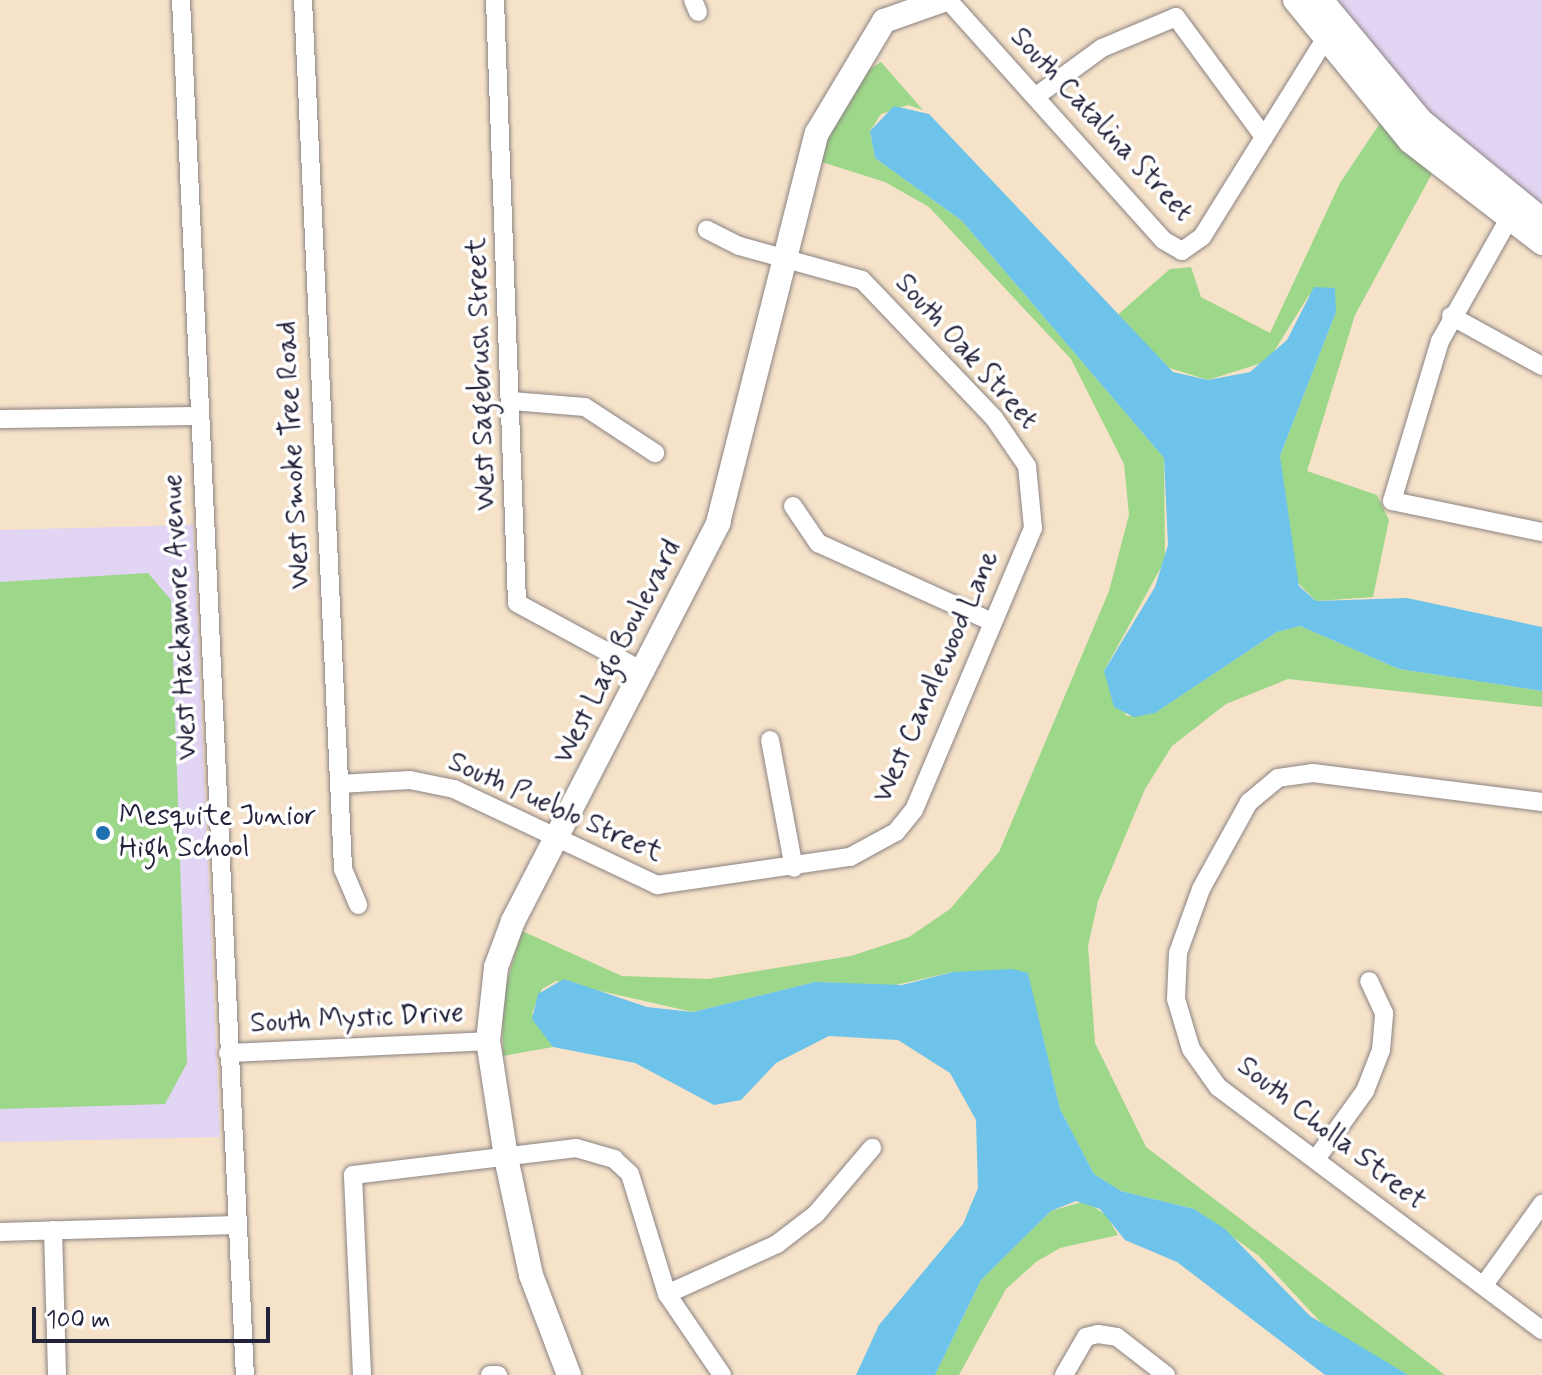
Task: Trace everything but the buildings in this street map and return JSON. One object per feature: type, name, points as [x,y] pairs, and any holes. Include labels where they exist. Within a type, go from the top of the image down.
[{"type":"street","name":"West Hackamore Avenue","points":[[181,0],[245,1375]]},
{"type":"street","name":"West Smoke Tree Road","points":[[303,0],[343,869],[358,905]]},
{"type":"street","name":"West Sagebrush Street","points":[[495,0],[517,603],[643,671]]},
{"type":"street","points":[[1295,0],[1330,32],[1410,141],[1512,212],[1542,243]]},
{"type":"street","points":[[1035,97],[1102,48],[1176,17],[1264,137],[1330,32],[1321,0]]},
{"type":"street","name":"South Catalina Street","points":[[932,2],[1035,97],[1163,240],[1182,251],[1202,237],[1264,137]]},
{"type":"street","name":"West Lago Boulevard","points":[[569,1375],[531,1275],[506,1157],[488,1041],[501,951],[555,838],[718,523],[745,437],[782,255],[806,157],[844,85],[884,21],[932,2]]},
{"type":"street","points":[[1512,212],[1542,220]]},
{"type":"street","points":[[1512,212],[1451,316],[1392,501],[1542,532]]},
{"type":"street","name":"South Oak Street","points":[[707,230],[846,272],[877,292],[994,418],[1033,482]]},
{"type":"street","points":[[1451,316],[1542,366]]},
{"type":"street","points":[[512,401],[585,407],[655,453]]},
{"type":"street","points":[[0,419],[200,416]]},
{"type":"street","name":"West Candlewood Lane","points":[[794,868],[850,857],[896,832],[914,810],[1033,528],[1033,482]]},
{"type":"street","points":[[793,506],[818,543],[992,622]]},
{"type":"street","points":[[770,740],[794,868]]},
{"type":"street","name":"South Cholla Street","points":[[1542,802],[1313,773],[1278,778],[1249,802],[1201,889],[1178,953],[1176,999],[1191,1049],[1218,1087],[1542,1330]]},
{"type":"street","name":"South Pueblo Street","points":[[339,784],[430,782],[657,885],[794,868]]},
{"type":"street","points":[[1316,1159],[1365,1091],[1381,1050],[1384,1013],[1369,981]]},
{"type":"street","name":"South Mystic Drive","points":[[228,1053],[488,1041]]},
{"type":"street","points":[[362,1375],[353,1175],[576,1148],[614,1159],[639,1187],[667,1294],[722,1375]]},
{"type":"street","points":[[667,1294],[777,1244],[816,1214],[872,1148]]},
{"type":"street","points":[[1484,1285],[1542,1204]]},
{"type":"street","points":[[0,1232],[236,1225]]},
{"type":"street","points":[[53,1230],[57,1375]]},
{"type":"street","points":[[1064,1375],[1086,1337],[1098,1334],[1117,1337],[1166,1375]]},
{"type":"street","points":[[490,1375],[498,1375]]},
{"type":"shaded area","points":[[1329,0],[1542,0],[1542,212],[1457,144]]},
{"type":"shaded area","name":"Mesquite Junior High School","points":[[193,525],[220,1137],[0,1142],[0,530]]},
{"type":"green space","points":[[881,62],[923,110],[908,105],[881,114],[870,131],[875,158],[962,221],[1164,458],[1165,560],[1104,671],[1127,716],[1155,713],[1277,632],[1300,626],[1399,669],[1542,691],[1542,707],[1288,679],[1226,704],[1172,746],[1145,789],[1098,901],[1088,946],[1095,1043],[1146,1147],[1445,1375],[1408,1375],[1327,1329],[1259,1256],[1194,1209],[1121,1191],[1094,1174],[1060,1109],[1027,973],[953,972],[891,986],[815,982],[693,1012],[556,981],[542,989],[532,1013],[553,1047],[503,1056],[502,998],[522,931],[622,976],[708,979],[851,956],[909,937],[950,909],[999,852],[1109,591],[1129,515],[1124,464],[1071,359],[929,207],[885,182],[806,157],[844,85]]},
{"type":"green space","points":[[1382,120],[1434,170],[1355,315],[1307,471],[1377,495],[1389,520],[1373,597],[1316,601],[1296,581],[1280,456],[1336,312],[1309,295],[1268,361],[1208,380],[1163,366],[1115,317],[1170,269],[1191,267],[1201,297],[1270,333],[1340,183]]},
{"type":"green space","name":"Mesquite Junior High School","points":[[148,573],[171,600],[187,1063],[165,1104],[0,1109],[0,582]]},
{"type":"green space","points":[[1085,1201],[1106,1215],[1118,1235],[1060,1248],[1036,1262],[1006,1289],[959,1375],[935,1375],[981,1280],[1051,1211]]},
{"type":"water","points":[[894,106],[929,114],[1173,372],[1208,380],[1250,372],[1287,340],[1314,287],[1335,288],[1336,312],[1280,456],[1299,586],[1316,601],[1407,598],[1542,627],[1542,691],[1399,669],[1300,626],[1277,632],[1155,713],[1134,717],[1114,707],[1104,671],[1155,587],[1168,545],[1164,458],[962,221],[875,158],[870,131]]},
{"type":"water","points":[[1012,969],[1028,973],[1060,1109],[1094,1174],[1121,1191],[1194,1209],[1225,1229],[1310,1316],[1408,1375],[1325,1375],[1177,1262],[1125,1240],[1100,1209],[1076,1201],[1051,1211],[981,1280],[935,1375],[856,1375],[879,1325],[963,1224],[978,1188],[976,1120],[950,1073],[898,1040],[829,1036],[776,1063],[741,1100],[714,1105],[635,1063],[553,1047],[532,1019],[538,994],[564,979],[647,1007],[693,1012],[815,982],[902,985],[953,972]]},
{"type":"place","name":"Mesquite Junior High School","points":[[103,833]]}]
